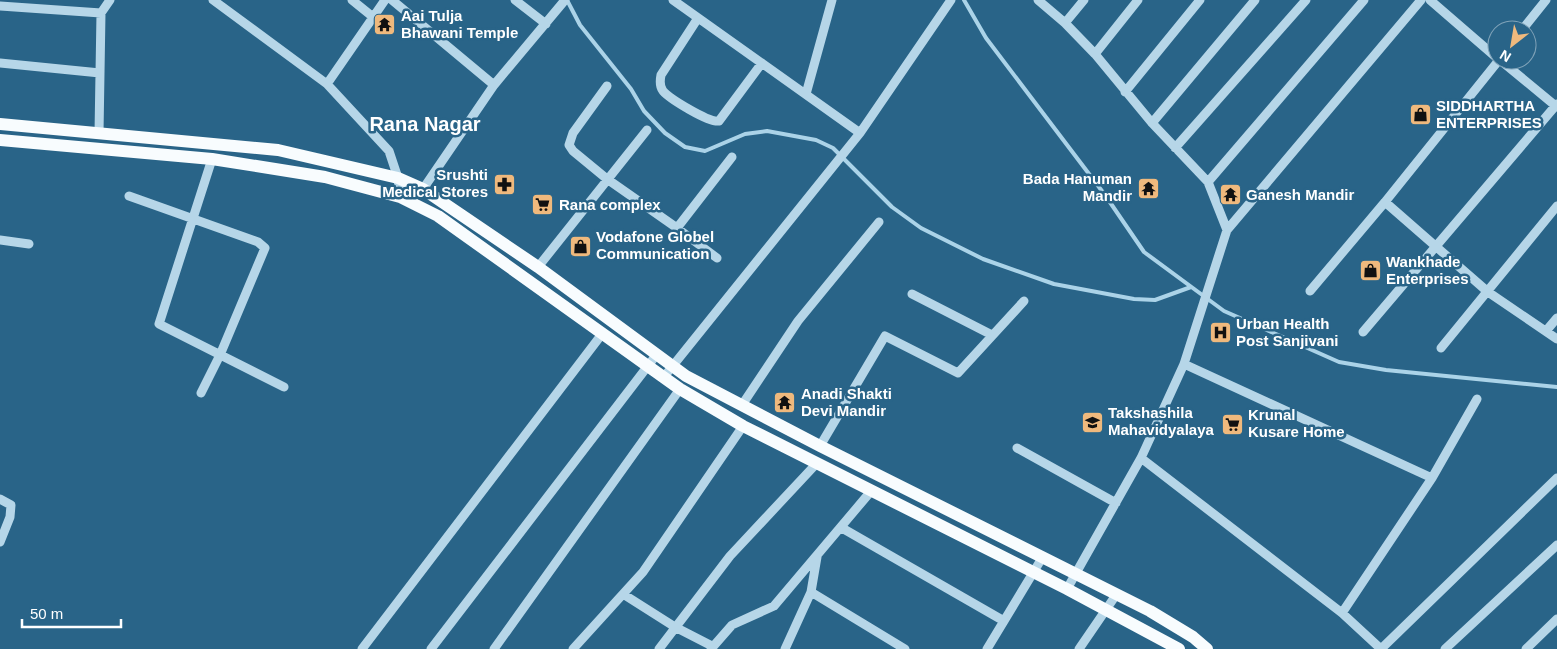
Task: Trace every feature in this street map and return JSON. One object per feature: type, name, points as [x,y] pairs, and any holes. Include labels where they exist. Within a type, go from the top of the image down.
[{"type":"main road","points":[[0,124],[278,150],[398,178],[423,188],[538,267],[686,376],[820,446],[1150,611],[1193,637],[1207,649]]},
{"type":"main road","points":[[0,140],[212,160],[325,177],[400,197],[438,216],[664,378],[743,426],[1067,589],[1179,649]]},
{"type":"street","points":[[213,0],[327,84],[390,151],[398,178],[400,197]]},
{"type":"street","points":[[352,0],[373,17]]},
{"type":"street","points":[[327,84],[385,0]]},
{"type":"street","points":[[392,0],[494,85]]},
{"type":"street","points":[[515,0],[546,24]]},
{"type":"street","points":[[673,0],[860,133]]},
{"type":"street","points":[[806,94],[832,0]]},
{"type":"street","points":[[664,378],[860,133],[950,0]]},
{"type":"street","points":[[1065,23],[1084,0]]},
{"type":"street","points":[[1096,54],[1138,0]]},
{"type":"street","points":[[1125,92],[1200,0]]},
{"type":"street","points":[[1152,123],[1255,0]]},
{"type":"street","points":[[1175,148],[1306,0]]},
{"type":"street","points":[[1208,182],[1364,0]]},
{"type":"street","points":[[1067,589],[1141,458],[1184,364],[1227,230],[1421,0]]},
{"type":"street","points":[[1430,0],[1487,49]]},
{"type":"street","points":[[1530,20],[1546,0]]},
{"type":"street","points":[[0,1],[4,6],[104,5],[99,133]]},
{"type":"street","points":[[1041,1],[1096,54],[1152,123],[1208,182],[1227,230]]},
{"type":"street","points":[[423,188],[494,85],[562,4]]},
{"type":"street","points":[[698,18],[661,75],[660,81],[664,92],[708,120],[719,121],[762,63]]},
{"type":"street","points":[[0,63],[100,73]]},
{"type":"street","points":[[1310,291],[1385,202],[1489,70]]},
{"type":"street","points":[[1363,332],[1556,106],[1512,70]]},
{"type":"street","points":[[607,86],[572,133],[569,145],[572,151],[607,179],[717,258]]},
{"type":"street","points":[[538,267],[647,130]]},
{"type":"street","points":[[677,228],[732,157]]},
{"type":"street","points":[[212,160],[159,324],[284,387]]},
{"type":"street","points":[[129,196],[258,242],[265,248],[220,355],[201,393]]},
{"type":"street","points":[[1385,202],[1488,292],[1557,339]]},
{"type":"street","points":[[1442,348],[1557,206]]},
{"type":"street","points":[[742,405],[798,321],[879,222]]},
{"type":"street","points":[[0,240],[29,244]]},
{"type":"street","points":[[912,294],[992,335]]},
{"type":"street","points":[[820,446],[885,336],[958,373],[1024,301]]},
{"type":"street","points":[[1546,331],[1557,318]]},
{"type":"street","points":[[362,649],[602,334]]},
{"type":"street","points":[[431,649],[657,354]]},
{"type":"street","points":[[1184,364],[1432,478]]},
{"type":"street","points":[[494,649],[680,389]]},
{"type":"street","points":[[1342,613],[1432,478],[1477,399]]},
{"type":"street","points":[[573,649],[643,572],[743,426]]},
{"type":"street","points":[[1017,448],[1116,503]]},
{"type":"street","points":[[1141,458],[1342,613],[1381,649],[1557,478]]},
{"type":"street","points":[[659,649],[730,556],[817,463]]},
{"type":"street","points":[[623,594],[711,648],[732,625],[774,606],[818,557],[872,490]]},
{"type":"street","points":[[0,499],[11,505],[11,512],[0,542]]},
{"type":"street","points":[[842,528],[1004,620]]},
{"type":"street","points":[[1444,649],[1557,545]]},
{"type":"street","points":[[784,649],[811,592],[818,557]]},
{"type":"street","points":[[987,649],[1042,558]]},
{"type":"street","points":[[811,592],[905,649]]},
{"type":"street","points":[[1079,649],[1116,595]]},
{"type":"street","points":[[1526,649],[1557,619]]},
{"type":"waterway","points":[[567,0],[580,25],[631,89],[644,111],[665,133],[685,147],[705,151],[745,134],[767,131],[816,140],[833,148],[892,207],[921,228],[983,259],[1054,284],[1134,299],[1155,300],[1191,287]]},
{"type":"waterway","points":[[964,0],[986,38],[1105,195],[1144,252],[1224,311],[1339,362],[1386,370],[1557,387]]},
{"type":"place","name":"Aai Tulja Bhawani Temple","points":[[385,25]]},
{"type":"place","name":"SIDDHARTHA ENTERPRISES","points":[[1420,115]]},
{"type":"place","name":"Srushti Medical Stores","points":[[504,184]]},
{"type":"place","name":"Bada Hanuman Mandir","points":[[1148,188]]},
{"type":"place","name":"Ganesh Mandir","points":[[1230,195]]},
{"type":"place","name":"Rana complex","points":[[543,205]]},
{"type":"place","name":"Vodafone Globel Communication","points":[[580,246]]},
{"type":"place","name":"Wankhade Enterprises","points":[[1370,271]]},
{"type":"place","name":"Urban Health Post Sanjivani","points":[[1220,333]]},
{"type":"place","name":"Anadi Shakti Devi Mandir","points":[[785,403]]},
{"type":"place","name":"Takshashila Mahavidyalaya","points":[[1092,422]]},
{"type":"place","name":"Krunal Kusare Home","points":[[1232,424]]},
{"type":"district","name":"Rana Nagar","points":[[425,124]]}]
